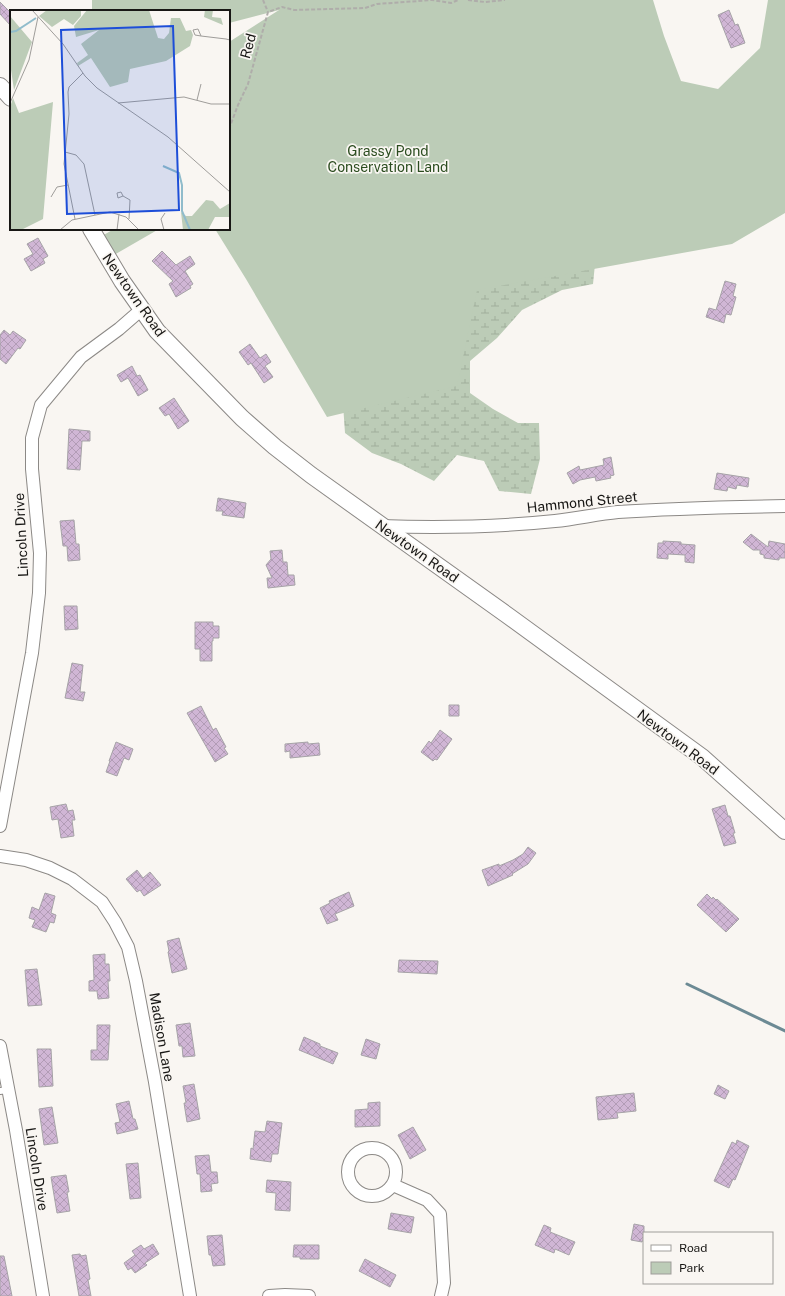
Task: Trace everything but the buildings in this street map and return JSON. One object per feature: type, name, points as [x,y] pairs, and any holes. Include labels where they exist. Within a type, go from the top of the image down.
[{"type":"street","points":[[0,86],[10,97]]},
{"type":"street","name":"Newtown Road","points":[[92,230],[122,282],[157,332],[242,418],[275,447],[381,526],[507,615],[702,758],[785,831]]},
{"type":"street","name":"Lincoln Drive","points":[[0,826],[32,654],[39,592],[40,553],[32,461],[32,438],[41,405],[81,357],[119,329],[142,309]]},
{"type":"street","name":"Hammond Street","points":[[381,526],[495,526],[555,521],[617,512],[717,507],[785,506]]},
{"type":"street","name":"Madison Lane","points":[[0,856],[26,860],[50,868],[85,888],[102,902],[115,922],[128,947],[155,1082],[190,1296]]},
{"type":"street","name":"Lincoln Drive","points":[[0,1046],[4,1090],[43,1296]]},
{"type":"street","points":[[373,1147],[385,1151],[390,1155],[396,1166],[393,1185],[389,1190],[377,1195],[371,1196],[359,1192],[350,1183],[348,1177],[351,1159],[356,1154],[367,1148],[373,1147]]},
{"type":"street","points":[[393,1185],[427,1200],[440,1214],[444,1283],[441,1296]]},
{"type":"street","points":[[269,1296],[309,1296]]},
{"type":"path","points":[[263,0],[268,12],[282,7],[294,10],[365,8],[377,4],[432,0],[451,3],[458,0]]},
{"type":"path","points":[[468,0],[485,2],[504,0]]},
{"type":"path","name":"Red","points":[[230,126],[248,84],[268,12]]},
{"type":"green space","name":"Grassy Pond Conservation Land","points":[[92,0],[653,0],[664,36],[681,81],[718,89],[760,48],[768,0],[785,0],[785,213],[732,244],[477,290],[457,386],[327,417],[216,230],[230,230],[230,41],[279,10],[230,23],[230,10],[92,10]]},
{"type":"green space","points":[[509,0],[597,244],[593,284],[562,290],[522,310],[497,338],[470,361],[470,393],[493,409],[518,423],[539,423],[540,459],[531,494],[499,491],[484,461],[457,455],[434,481],[401,464],[372,453],[345,433],[341,375]]},
{"type":"green space","points":[[112,230],[157,230],[114,255],[102,236]]},
{"type":"waterway","points":[[687,984],[785,1031]]}]
